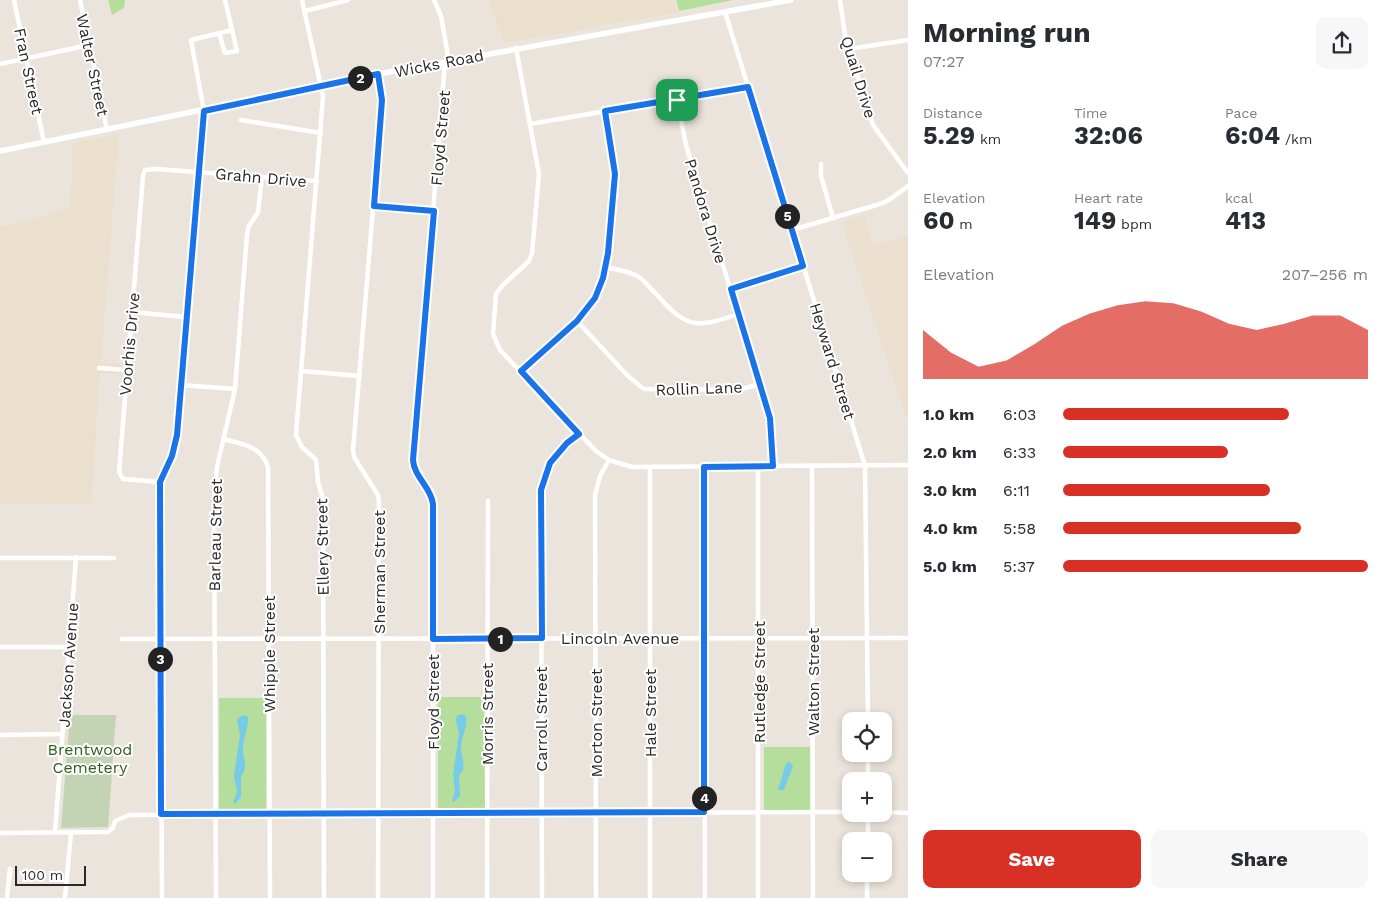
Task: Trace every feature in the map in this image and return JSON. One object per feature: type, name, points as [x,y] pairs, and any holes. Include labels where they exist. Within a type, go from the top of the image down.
[{"type":"main road","name":"Wicks Road","points":[[0,152],[378,74],[791,0]]},
{"type":"street","name":"Fran Street","points":[[14,0],[44,142]]},
{"type":"street","name":"Walter Street","points":[[80,0],[107,130]]},
{"type":"street","points":[[219,32],[225,53],[237,51],[225,0]]},
{"type":"street","name":"Ellery Street","points":[[302,0],[322,86],[321,133],[296,436],[302,447],[316,460],[318,482],[323,499],[324,898]]},
{"type":"street","points":[[304,11],[348,0]]},
{"type":"street","name":"Floyd Street","points":[[433,898],[433,504],[432,497],[416,472],[413,460],[447,62],[441,16],[434,0]]},
{"type":"street","name":"Quail Drive","points":[[840,0],[842,21],[849,49],[873,125],[908,173]]},
{"type":"street","name":"Heyward Street","points":[[725,12],[865,466],[868,712]]},
{"type":"street","points":[[162,898],[160,482],[175,447],[204,111],[191,40],[232,30]]},
{"type":"street","points":[[849,49],[908,40]]},
{"type":"street","points":[[0,64],[89,45]]},
{"type":"street","points":[[516,48],[539,174],[532,253],[526,266],[503,285],[496,294],[493,334],[500,350],[579,434],[609,460],[632,467],[908,465]]},
{"type":"street","name":"Sherman Street","points":[[378,74],[382,100],[354,457],[378,495],[379,502],[378,898]]},
{"type":"street","points":[[530,124],[748,87]]},
{"type":"street","name":"Pandora Drive","points":[[677,100],[686,145],[772,428],[773,466]]},
{"type":"street","points":[[521,371],[577,321],[595,298],[606,267],[615,174],[605,111]]},
{"type":"street","points":[[241,120],[321,133]]},
{"type":"street","points":[[820,164],[821,176],[833,218]]},
{"type":"street","name":"Grahn Drive","points":[[145,170],[317,181]]},
{"type":"street","name":"Voorhis Drive","points":[[145,170],[127,370],[120,477],[123,479],[160,482]]},
{"type":"street","name":"Barleau Street","points":[[216,898],[214,498],[217,466],[235,389],[247,234],[249,226],[258,212],[262,177]]},
{"type":"street","points":[[792,230],[889,200],[908,186]]},
{"type":"street","points":[[374,206],[434,211]]},
{"type":"street","points":[[731,289],[803,266]]},
{"type":"street","points":[[606,267],[630,272],[640,278],[671,311],[690,323],[710,324],[738,314]]},
{"type":"street","points":[[132,312],[186,317]]},
{"type":"street","name":"Rollin Lane","points":[[577,321],[628,376],[644,389],[738,390],[760,384]]},
{"type":"street","points":[[99,368],[127,370]]},
{"type":"street","points":[[302,371],[360,376]]},
{"type":"street","points":[[181,385],[235,389]]},
{"type":"street","name":"Carroll Street","points":[[542,898],[541,490],[545,473],[552,459],[579,434]]},
{"type":"street","name":"Whipple Street","points":[[223,440],[252,447],[266,459],[268,467],[270,898]]},
{"type":"street","name":"Morton Street","points":[[596,898],[595,495],[600,476],[609,460]]},
{"type":"street","name":"Rutledge Street","points":[[758,466],[758,898]]},
{"type":"street","name":"Walton Street","points":[[812,466],[813,898]]},
{"type":"street","points":[[704,467],[705,898]]},
{"type":"street","name":"Hale Street","points":[[650,468],[650,898]]},
{"type":"street","name":"Morris Street","points":[[487,898],[488,501]]},
{"type":"street","name":"Jackson Avenue","points":[[55,832],[76,557]]},
{"type":"street","points":[[0,558],[114,558]]},
{"type":"street","name":"Lincoln Avenue","points":[[122,639],[908,638]]},
{"type":"street","points":[[0,647],[70,646]]},
{"type":"street","points":[[0,736],[62,734]]},
{"type":"street","points":[[0,833],[108,832],[120,817],[161,814],[842,812]]},
{"type":"street","points":[[892,812],[908,813]]},
{"type":"street","points":[[65,898],[71,832]]},
{"type":"street","points":[[7,898],[10,869]]},
{"type":"street","points":[[867,882],[867,898]]},
{"type":"shaded area","points":[[488,0],[673,0],[678,12],[505,43]]},
{"type":"shaded area","points":[[119,134],[101,362],[123,364],[122,374],[100,373],[91,503],[0,504],[0,227],[70,208],[73,143]]},
{"type":"shaded area","points":[[864,215],[874,246],[908,236],[908,423],[842,222]]},
{"type":"green space","points":[[108,0],[125,0],[124,8],[112,15]]},
{"type":"green space","points":[[676,0],[733,0],[679,11]]},
{"type":"green space","points":[[438,697],[484,697],[485,810],[438,810]]},
{"type":"green space","points":[[219,698],[266,698],[266,811],[219,811]]},
{"type":"green space","name":"Brentwood Cemetery","points":[[70,715],[116,715],[108,827],[61,828]]},
{"type":"green space","points":[[764,747],[810,747],[810,810],[764,810]]},
{"type":"water","points":[[462,714],[466,716],[461,748],[464,766],[459,775],[460,796],[454,802],[452,801],[455,791],[453,775],[459,733],[456,720],[457,716]]},
{"type":"water","points":[[244,715],[248,717],[243,749],[245,770],[241,776],[241,797],[235,804],[233,802],[237,792],[234,776],[240,734],[237,721],[239,717]]},
{"type":"water","points":[[790,762],[793,766],[784,790],[778,790],[786,763]]},
{"type":"route","points":[[378,74],[382,100],[374,206],[434,211],[413,460],[416,472],[432,497],[433,504],[433,639],[542,638],[541,490],[545,473],[555,455],[579,434],[521,371],[577,321],[590,306],[600,288],[608,253],[615,174],[605,111],[677,100],[748,87],[803,266],[731,289],[770,418],[773,437],[773,466],[704,467],[704,812],[161,814],[160,482],[172,456],[177,435],[204,111],[378,74]]}]
